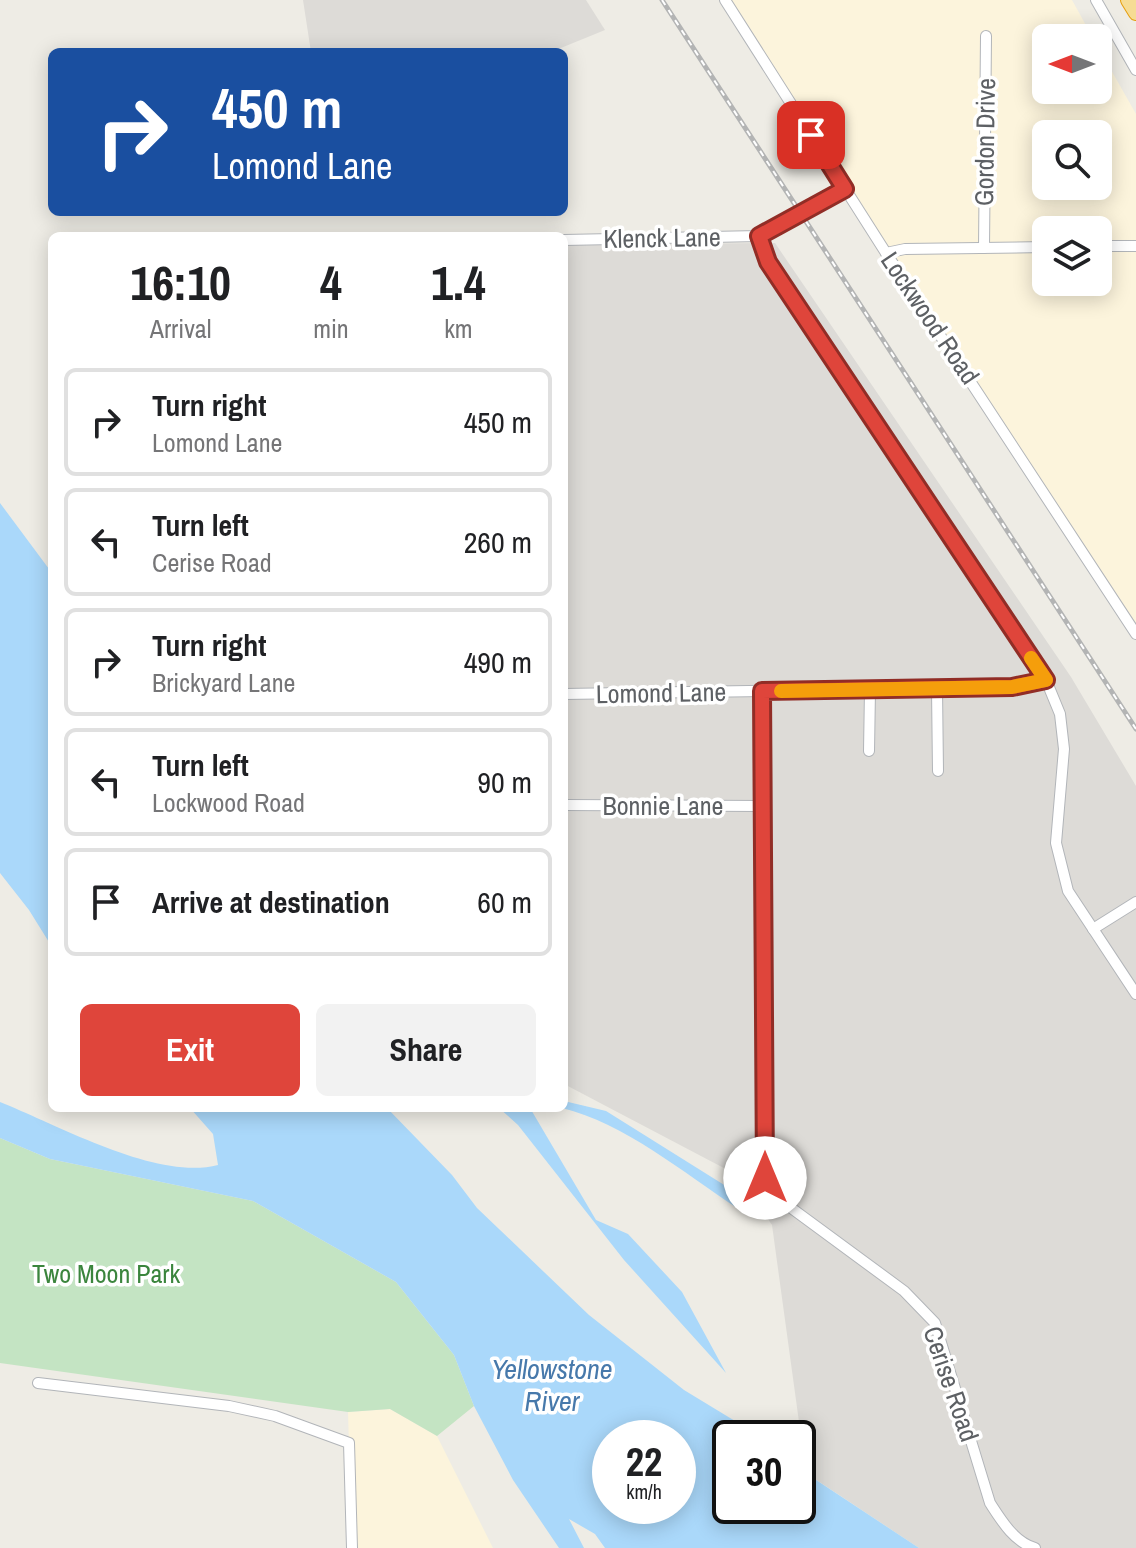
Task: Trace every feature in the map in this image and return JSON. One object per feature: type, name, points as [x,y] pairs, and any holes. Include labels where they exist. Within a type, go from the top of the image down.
[{"type":"highway","points":[[1128,0],[1136,13]]},
{"type":"street","name":"Lockwood Road","points":[[725,0],[886,253],[1136,634]]},
{"type":"street","points":[[1096,0],[1136,70]]},
{"type":"street","name":"Gordon Drive","points":[[984,248],[986,36]]},
{"type":"street","points":[[845,189],[759,236],[768,262],[1046,680],[1060,714],[1064,749],[1056,843],[1068,891],[1136,994]]},
{"type":"street","name":"Klenck Lane","points":[[568,240],[759,236]]},
{"type":"street","points":[[1112,246],[1136,246]]},
{"type":"street","points":[[886,253],[905,249],[1032,247]]},
{"type":"street","name":"Lomond Lane","points":[[568,694],[1012,687],[1046,680]]},
{"type":"street","points":[[937,689],[938,771]]},
{"type":"street","points":[[869,751],[870,690]]},
{"type":"street","points":[[762,691],[762,806]]},
{"type":"street","name":"Bonnie Lane","points":[[568,805],[762,806]]},
{"type":"street","name":"Cerise Road","points":[[762,806],[765,1178],[779,1199],[904,1291],[935,1323],[990,1503],[1006,1528],[1035,1548]]},
{"type":"street","points":[[1093,929],[1136,902]]},
{"type":"street","points":[[38,1383],[229,1406],[275,1416],[349,1443],[352,1548]]},
{"type":"shaded area","points":[[303,0],[586,0],[605,30],[561,48],[310,48]]},
{"type":"shaded area","points":[[725,0],[1072,0],[1085,24],[1032,24],[1032,104],[1112,104],[1112,72],[1136,114],[1136,636]]},
{"type":"shaded area","points":[[775,243],[1071,677],[1136,786],[1136,1548],[919,1548],[816,1480],[816,1420],[799,1420],[772,1225],[739,1176],[568,1086],[568,245]]},
{"type":"shaded area","points":[[390,1409],[437,1436],[493,1548],[352,1548],[348,1412]]},
{"type":"green space","name":"Two Moon Park","points":[[0,1138],[50,1159],[253,1201],[396,1282],[454,1355],[474,1406],[437,1436],[390,1409],[348,1412],[0,1363]]},
{"type":"water","points":[[0,503],[48,568],[48,941],[0,873]]},
{"type":"water","name":"Yellowstone River","points":[[0,1102],[108,1148],[166,1165],[193,1168],[218,1165],[213,1134],[194,1112],[391,1112],[452,1175],[477,1208],[589,1315],[684,1390],[733,1420],[712,1420],[712,1524],[816,1524],[816,1480],[919,1548],[605,1548],[595,1534],[569,1519],[584,1548],[559,1548],[513,1480],[474,1406],[454,1355],[396,1282],[253,1201],[50,1159],[0,1138]]},
{"type":"water","points":[[568,1102],[606,1111],[745,1198],[737,1208],[631,1137],[568,1110]]},
{"type":"water","name":"Yellowstone River","points":[[503,1112],[532,1112],[596,1220],[628,1234],[682,1292],[726,1373],[624,1260],[518,1125]]},
{"type":"railway","points":[[662,0],[1136,729]]},
{"type":"slow traffic","points":[[781,691],[1012,687],[1046,680],[1031,658]]},
{"type":"route","points":[[765,1178],[762,691],[1012,687],[1046,680],[768,262],[759,236],[845,189],[811,135]]}]
